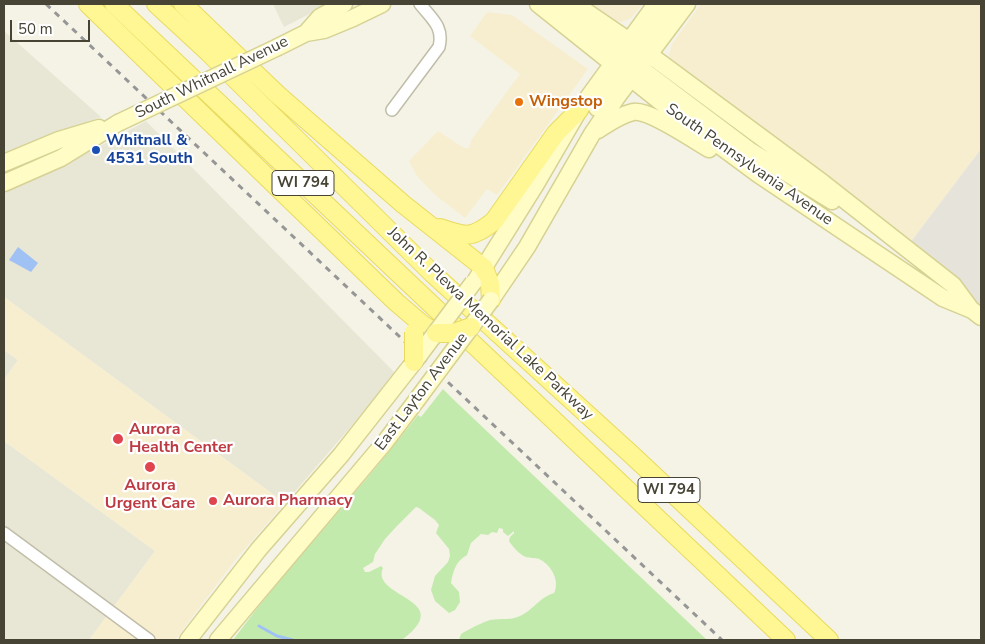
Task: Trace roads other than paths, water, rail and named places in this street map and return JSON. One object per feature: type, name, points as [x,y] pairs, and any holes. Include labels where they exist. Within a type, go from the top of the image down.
[{"type":"main road","points":[[88,4],[396,302],[409,320],[425,330],[454,333],[471,327]]},
{"type":"main road","name":"John R. Plewa Memorial Lake Parkway","points":[[114,4],[786,640]]},
{"type":"main road","name":"John R. Plewa Memorial Lake Parkway","points":[[156,4],[208,52],[432,273],[633,456],[829,640]]},
{"type":"main road","points":[[183,4],[278,95],[430,225],[484,268],[494,295]]},
{"type":"main road","name":"South Whitnall Avenue","points":[[306,33],[320,17],[344,4]]},
{"type":"main road","name":"South Whitnall Avenue","points":[[4,183],[61,158],[118,123],[306,33],[324,30],[382,4]]},
{"type":"main road","name":"South Pennsylvania Avenue","points":[[538,4],[630,59],[823,184],[953,285],[976,313]]},
{"type":"main road","points":[[547,4],[578,20],[630,59]]},
{"type":"main road","name":"South Pennsylvania Avenue","points":[[575,4],[630,59],[662,103],[758,174],[944,298],[976,313]]},
{"type":"main road","name":"East Layton Avenue","points":[[218,640],[385,442],[494,295],[527,247],[592,134],[656,4]]},
{"type":"main road","points":[[494,295],[547,191],[586,124],[670,4]]},
{"type":"main road","name":"East Layton Avenue","points":[[425,330],[474,283],[536,184],[579,110],[687,4]]},
{"type":"main road","points":[[430,225],[454,233],[468,235],[482,231],[494,221],[556,133],[579,110]]},
{"type":"main road","points":[[592,134],[619,117],[634,112],[650,114],[713,152],[758,174]]},
{"type":"main road","name":"South Whitnall Avenue","points":[[4,163],[59,140],[118,123]]},
{"type":"main road","points":[[414,362],[425,330]]},
{"type":"main road","name":"East Layton Avenue","points":[[188,640],[259,549],[335,462],[414,362]]},
{"type":"street","points":[[392,110],[439,47],[441,38],[440,28],[420,4]]},
{"type":"street","points":[[4,533],[148,640]]},
{"type":"water","points":[[18,247],[38,263],[31,272],[9,260]]},
{"type":"waterway","points":[[259,626],[277,636],[293,640]]},
{"type":"railway","points":[[46,4],[722,640]]},
{"type":"place","name":"Wingstop","points":[[519,102]]},
{"type":"place","name":"Whitnall & 4531 South","points":[[96,150]]},
{"type":"place","name":"Aurora Health Center","points":[[118,439]]},
{"type":"place","name":"Aurora Urgent Care","points":[[150,467]]},
{"type":"place","name":"Aurora Pharmacy","points":[[213,501]]}]
